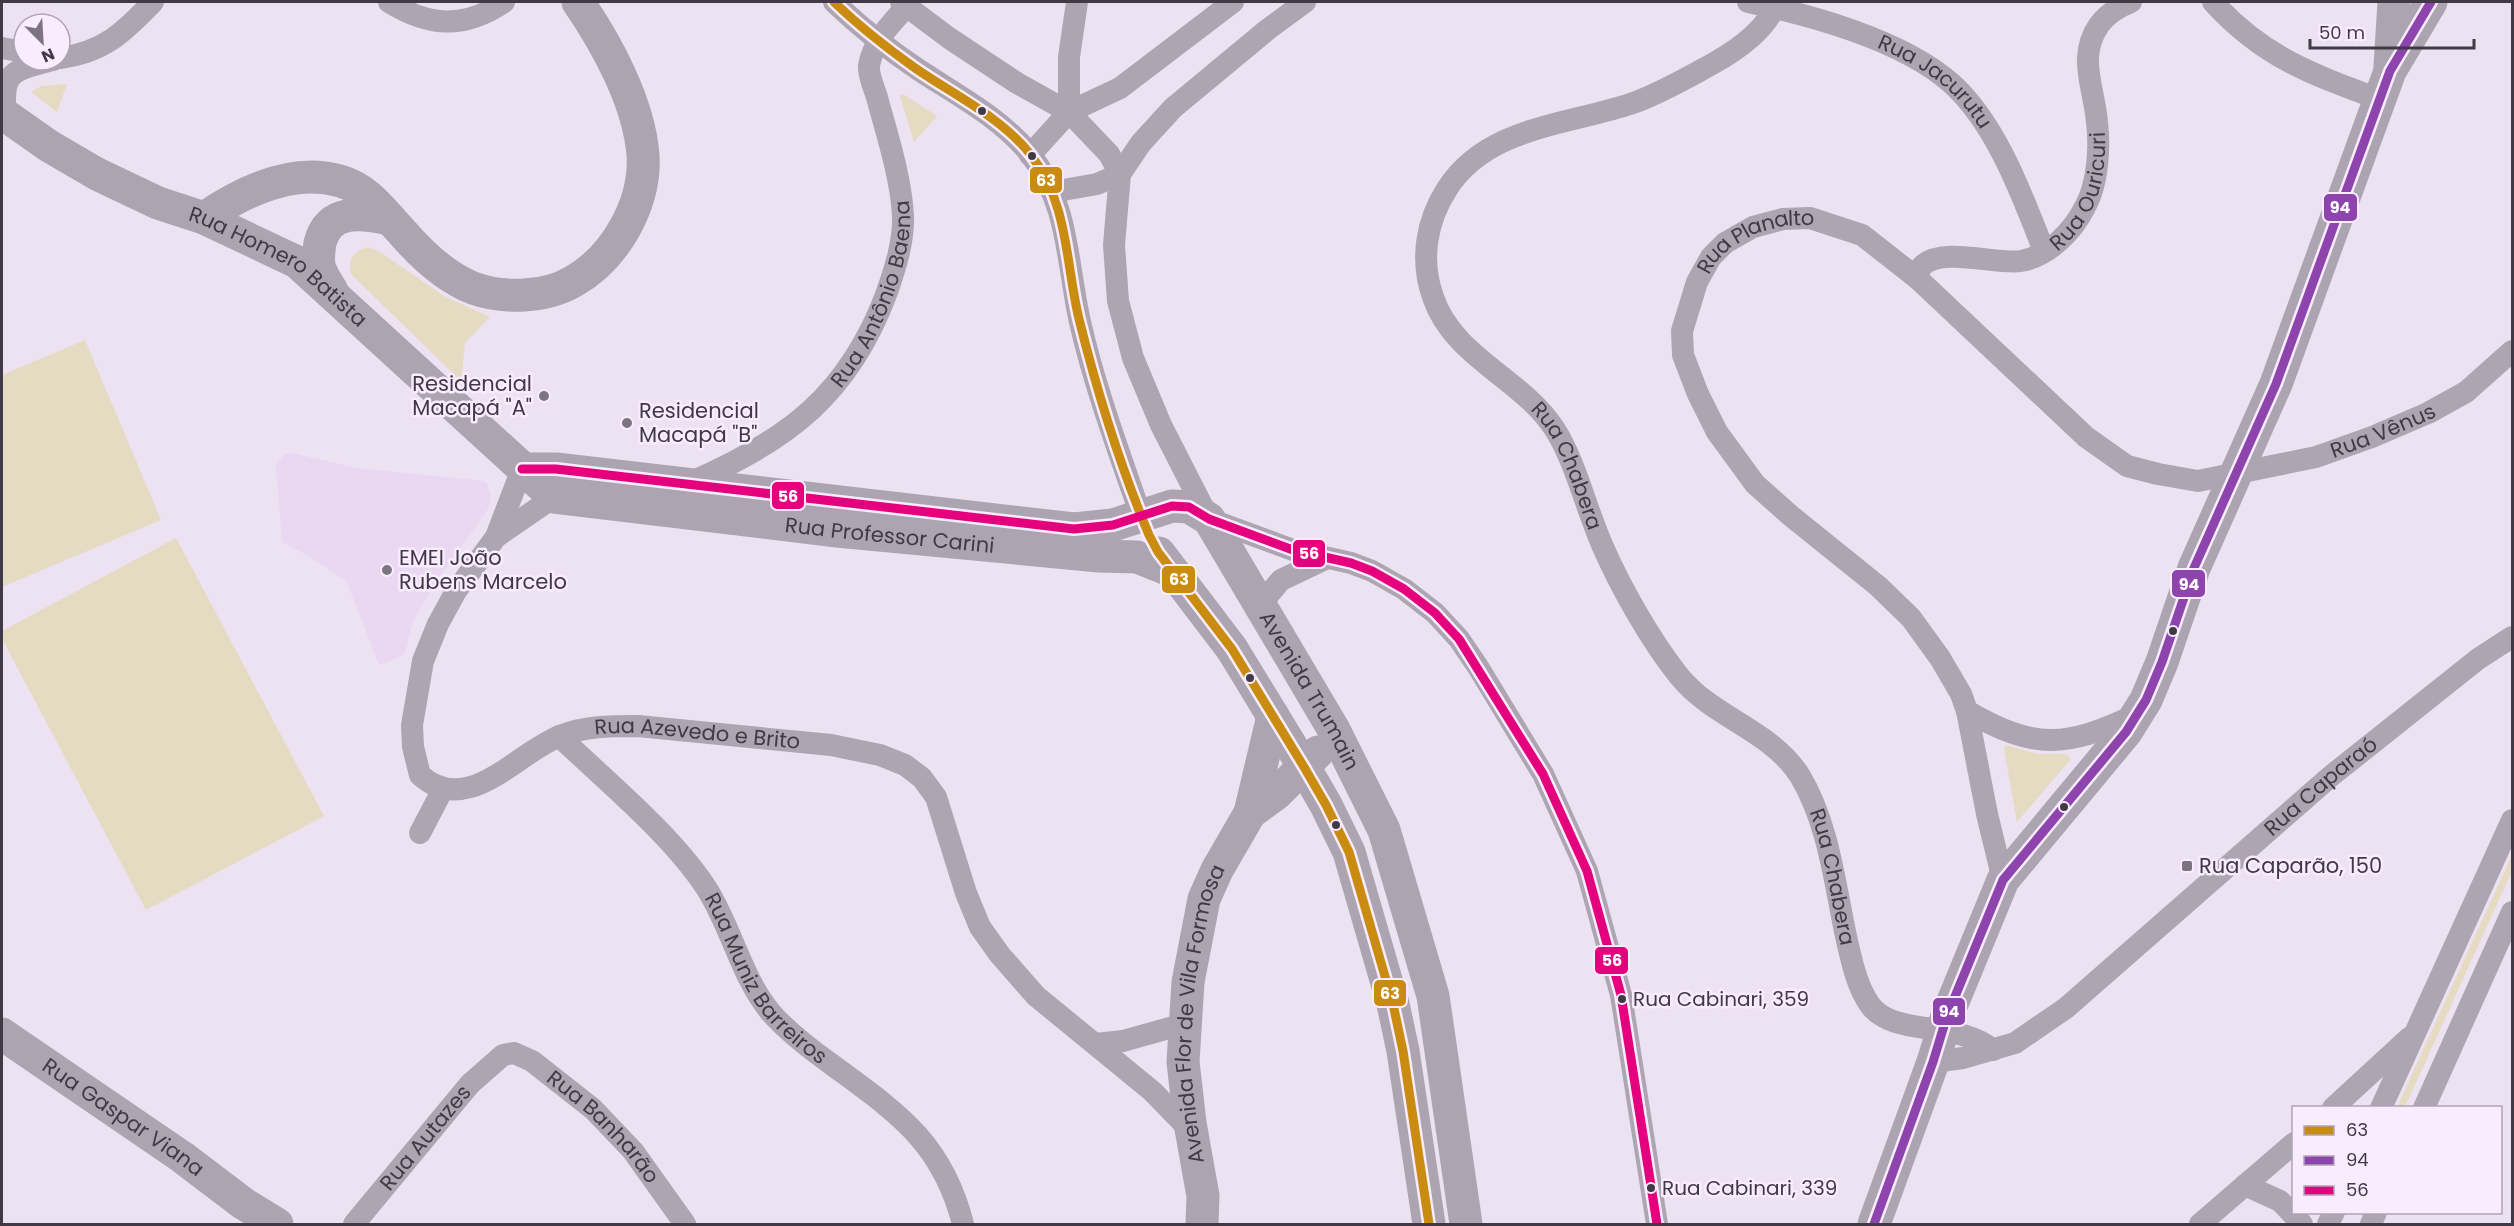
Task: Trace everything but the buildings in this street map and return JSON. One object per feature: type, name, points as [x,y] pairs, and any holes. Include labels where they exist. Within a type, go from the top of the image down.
[{"type":"main road","points":[[204,218],[223,205],[254,190],[278,182],[312,176],[341,181],[372,198],[433,263],[446,274],[474,288],[509,295],[548,292],[574,281],[600,261],[621,234],[634,210],[641,179],[643,155],[633,109],[619,72],[593,24],[578,2]]},
{"type":"main road","points":[[2384,85],[2394,2]]},
{"type":"main road","points":[[1874,1224],[1943,1029],[2003,880],[2126,732],[2162,662],[2194,568],[2276,384],[2384,85],[2431,2]]},
{"type":"main road","name":"Rua Homero Batista","points":[[4,114],[49,146],[97,174],[158,203],[204,218],[297,262],[522,469]]},
{"type":"main road","points":[[334,296],[319,266],[319,248],[323,232],[329,223],[361,213],[390,219]]},
{"type":"main road","points":[[522,469],[554,497]]},
{"type":"main road","name":"Rua Professor Carini","points":[[522,469],[556,469],[682,499],[837,531],[1099,556],[1137,557],[1172,571]]},
{"type":"main road","name":"Rua Professor Carini","points":[[554,497],[682,499],[1074,529],[1113,525],[1172,506],[1189,507],[1209,519]]},
{"type":"main road","name":"Avenida Trumain","points":[[1141,516],[1158,552],[1232,649],[1326,805],[1349,852],[1393,1004],[1403,1051],[1429,1224]]},
{"type":"main road","name":"Avenida Trumain","points":[[1209,519],[1334,730],[1383,830],[1433,996],[1466,1224]]},
{"type":"main road","name":"Avenida Flor de Vila Formosa","points":[[1202,1224],[1203,1196],[1191,1131],[1184,1062],[1184,1024],[1194,944],[1204,899],[1217,870],[1250,813],[1273,716]]},
{"type":"main road","name":"Avenida Flor de Vila Formosa","points":[[1250,813],[1276,794],[1304,767],[1334,730]]},
{"type":"main road","name":"Rua Gaspar Viana","points":[[2,1034],[172,1150],[248,1214],[277,1224]]},
{"type":"street","points":[[72,56],[82,55],[103,46],[128,27],[153,2]]},
{"type":"street","points":[[389,2],[416,16],[434,21],[456,22],[470,20],[504,2]]},
{"type":"street","name":"Avenida Trumain","points":[[834,2],[853,21],[878,40],[1011,134],[1030,155],[1052,192],[1061,217],[1080,321],[1104,405],[1141,516]]},
{"type":"street","points":[[1069,112],[1070,57],[1077,2]]},
{"type":"street","points":[[1030,155],[1069,112],[1120,88],[1233,2]]},
{"type":"street","name":"Avenida Trumain","points":[[1209,519],[1161,425],[1133,357],[1118,301],[1114,245],[1120,174],[1141,143],[1173,108],[1267,30],[1305,2]]},
{"type":"street","name":"Rua Jacurutu","points":[[1748,2],[1777,4],[1872,38],[1919,61],[1952,84],[1985,126],[2010,171],[2044,251]]},
{"type":"street","name":"Rua Ouricuri","points":[[1917,278],[1922,266],[1932,260],[1968,256],[2021,261],[2044,251],[2070,232],[2086,205],[2094,183],[2097,122],[2087,67],[2088,48],[2105,17],[2118,6],[2132,2]]},
{"type":"street","points":[[2213,2],[2249,37],[2278,57],[2311,74],[2384,85]]},
{"type":"street","points":[[904,4],[949,38],[1017,83],[1069,112],[1109,154],[1120,174],[1097,184],[1052,192]]},
{"type":"street","name":"Rua Antônio Baena","points":[[682,499],[790,428],[824,399],[850,366],[874,326],[892,274],[903,217],[890,145],[869,68],[878,40],[904,4]]},
{"type":"street","name":"Rua Chabera","points":[[1777,4],[1757,32],[1734,52],[1671,86],[1635,102],[1556,124],[1488,148],[1466,165],[1446,189],[1433,217],[1426,243],[1426,266],[1432,296],[1444,323],[1467,349],[1527,400],[1553,427],[1603,548],[1647,628],[1679,676],[1697,695],[1786,756],[1800,777],[1814,802],[1822,825],[1853,967],[1870,1006],[1879,1015],[1901,1024],[1943,1029]]},
{"type":"street","points":[[4,114],[3,93],[7,79],[15,72]]},
{"type":"street","name":"Rua Planalto","points":[[2003,880],[1987,814],[1967,711],[1961,694],[1940,658],[1911,618],[1878,586],[1755,484],[1717,432],[1698,394],[1683,355],[1682,331],[1697,282],[1711,257],[1725,243],[1753,227],[1783,219],[1810,218],[1862,235],[1917,278],[2086,437],[2127,466],[2198,481],[2236,475]]},
{"type":"street","name":"Rua Vênus","points":[[2236,475],[2316,458],[2428,414],[2466,392],[2512,351]]},
{"type":"street","points":[[420,833],[443,789],[420,774],[413,747],[412,725],[423,661],[438,624],[456,591],[496,537],[522,469]]},
{"type":"street","points":[[496,537],[554,497]]},
{"type":"street","points":[[1209,519],[1293,550],[1351,563],[1372,571],[1404,589],[1435,613],[1472,657],[1543,774],[1587,871],[1621,995],[1657,1224]]},
{"type":"street","points":[[1260,605],[1281,580],[1325,559]]},
{"type":"street","name":"Rua Caparaó","points":[[1933,1062],[1964,1059],[2028,1036],[2066,1008],[2331,776],[2478,659],[2512,637]]},
{"type":"street","points":[[1967,711],[2009,733],[2052,741],[2106,729],[2136,715]]},
{"type":"street","name":"Rua Azevedo e Brito","points":[[443,789],[460,790],[483,783],[559,736],[607,726],[638,726],[831,745],[880,754],[905,765],[922,778],[936,797],[966,893],[980,927],[1000,955],[1036,996],[1152,1091],[1191,1131]]},
{"type":"street","name":"Rua Muniz Barreiros","points":[[559,736],[661,834],[707,888],[726,922],[754,988],[793,1037],[891,1108],[918,1134],[935,1155],[950,1181],[963,1224]]},
{"type":"street","points":[[2381,1106],[2512,820]]},
{"type":"street","points":[[2424,1106],[2512,912]]},
{"type":"street","points":[[1096,1044],[1123,1041],[1184,1024]]},
{"type":"street","points":[[1943,1029],[1974,1037],[1993,1050]]},
{"type":"street","points":[[2334,1106],[2416,1030]]},
{"type":"street","name":"Rua Banharão","points":[[503,1055],[514,1053],[532,1061],[593,1109],[633,1151],[685,1224]]},
{"type":"street","name":"Rua Autazes","points":[[354,1224],[470,1084],[503,1055]]},
{"type":"street","points":[[2200,1224],[2292,1145]]},
{"type":"street","points":[[2245,1185],[2280,1201],[2292,1214]]},
{"type":"shaded area","points":[[67,84],[57,112],[31,92],[41,86]]},
{"type":"shaded area","points":[[903,94],[937,116],[914,142],[900,96]]},
{"type":"shaded area","points":[[368,247],[380,252],[444,296],[490,317],[465,343],[461,381],[351,274],[350,265],[355,253]]},
{"type":"shaded area","points":[[85,340],[161,520],[2,587],[2,375]]},
{"type":"shaded area","name":"EMEI João Rubens Marcelo","points":[[293,453],[356,468],[484,481],[488,486],[491,496],[488,509],[436,582],[414,619],[404,655],[379,665],[347,582],[312,558],[282,542],[276,465],[285,454]]},
{"type":"shaded area","points":[[176,538],[324,816],[146,910],[2,639],[2,631]]},
{"type":"shaded area","points":[[2005,745],[2038,754],[2066,754],[2071,759],[2017,822],[2004,749]]},
{"type":"shaded area","points":[[2512,855],[2512,871],[2405,1106],[2397,1106]]},
{"type":"transit line","name":"63","points":[[834,2],[905,60],[1006,129],[1031,155],[1044,174],[1060,215],[1075,301],[1094,377],[1149,535],[1158,552],[1232,649],[1326,805],[1349,852],[1393,1004],[1403,1051],[1429,1224]]},
{"type":"transit line","name":"94","points":[[1874,1224],[1933,1062],[1947,1016],[2003,880],[2126,732],[2146,700],[2162,662],[2194,568],[2276,384],[2390,71],[2431,2]]},
{"type":"transit line","name":"56","points":[[522,469],[556,469],[1074,529],[1113,525],[1172,506],[1189,507],[1209,519],[1293,550],[1351,563],[1372,571],[1404,589],[1435,613],[1459,639],[1543,774],[1587,871],[1621,995],[1657,1224]]},
{"type":"place","name":"Residencial Macapá \"A\"","points":[[544,396]]},
{"type":"place","name":"Residencial Macapá \"B\"","points":[[627,423]]},
{"type":"place","name":"EMEI João Rubens Marcelo","points":[[387,570]]},
{"type":"place","name":"Rua Caparão, 150","points":[[2187,866]]},
{"type":"place","name":"Rua Cabinari, 359","points":[[1622,999]]},
{"type":"place","name":"Rua Cabinari, 339","points":[[1651,1188]]}]
